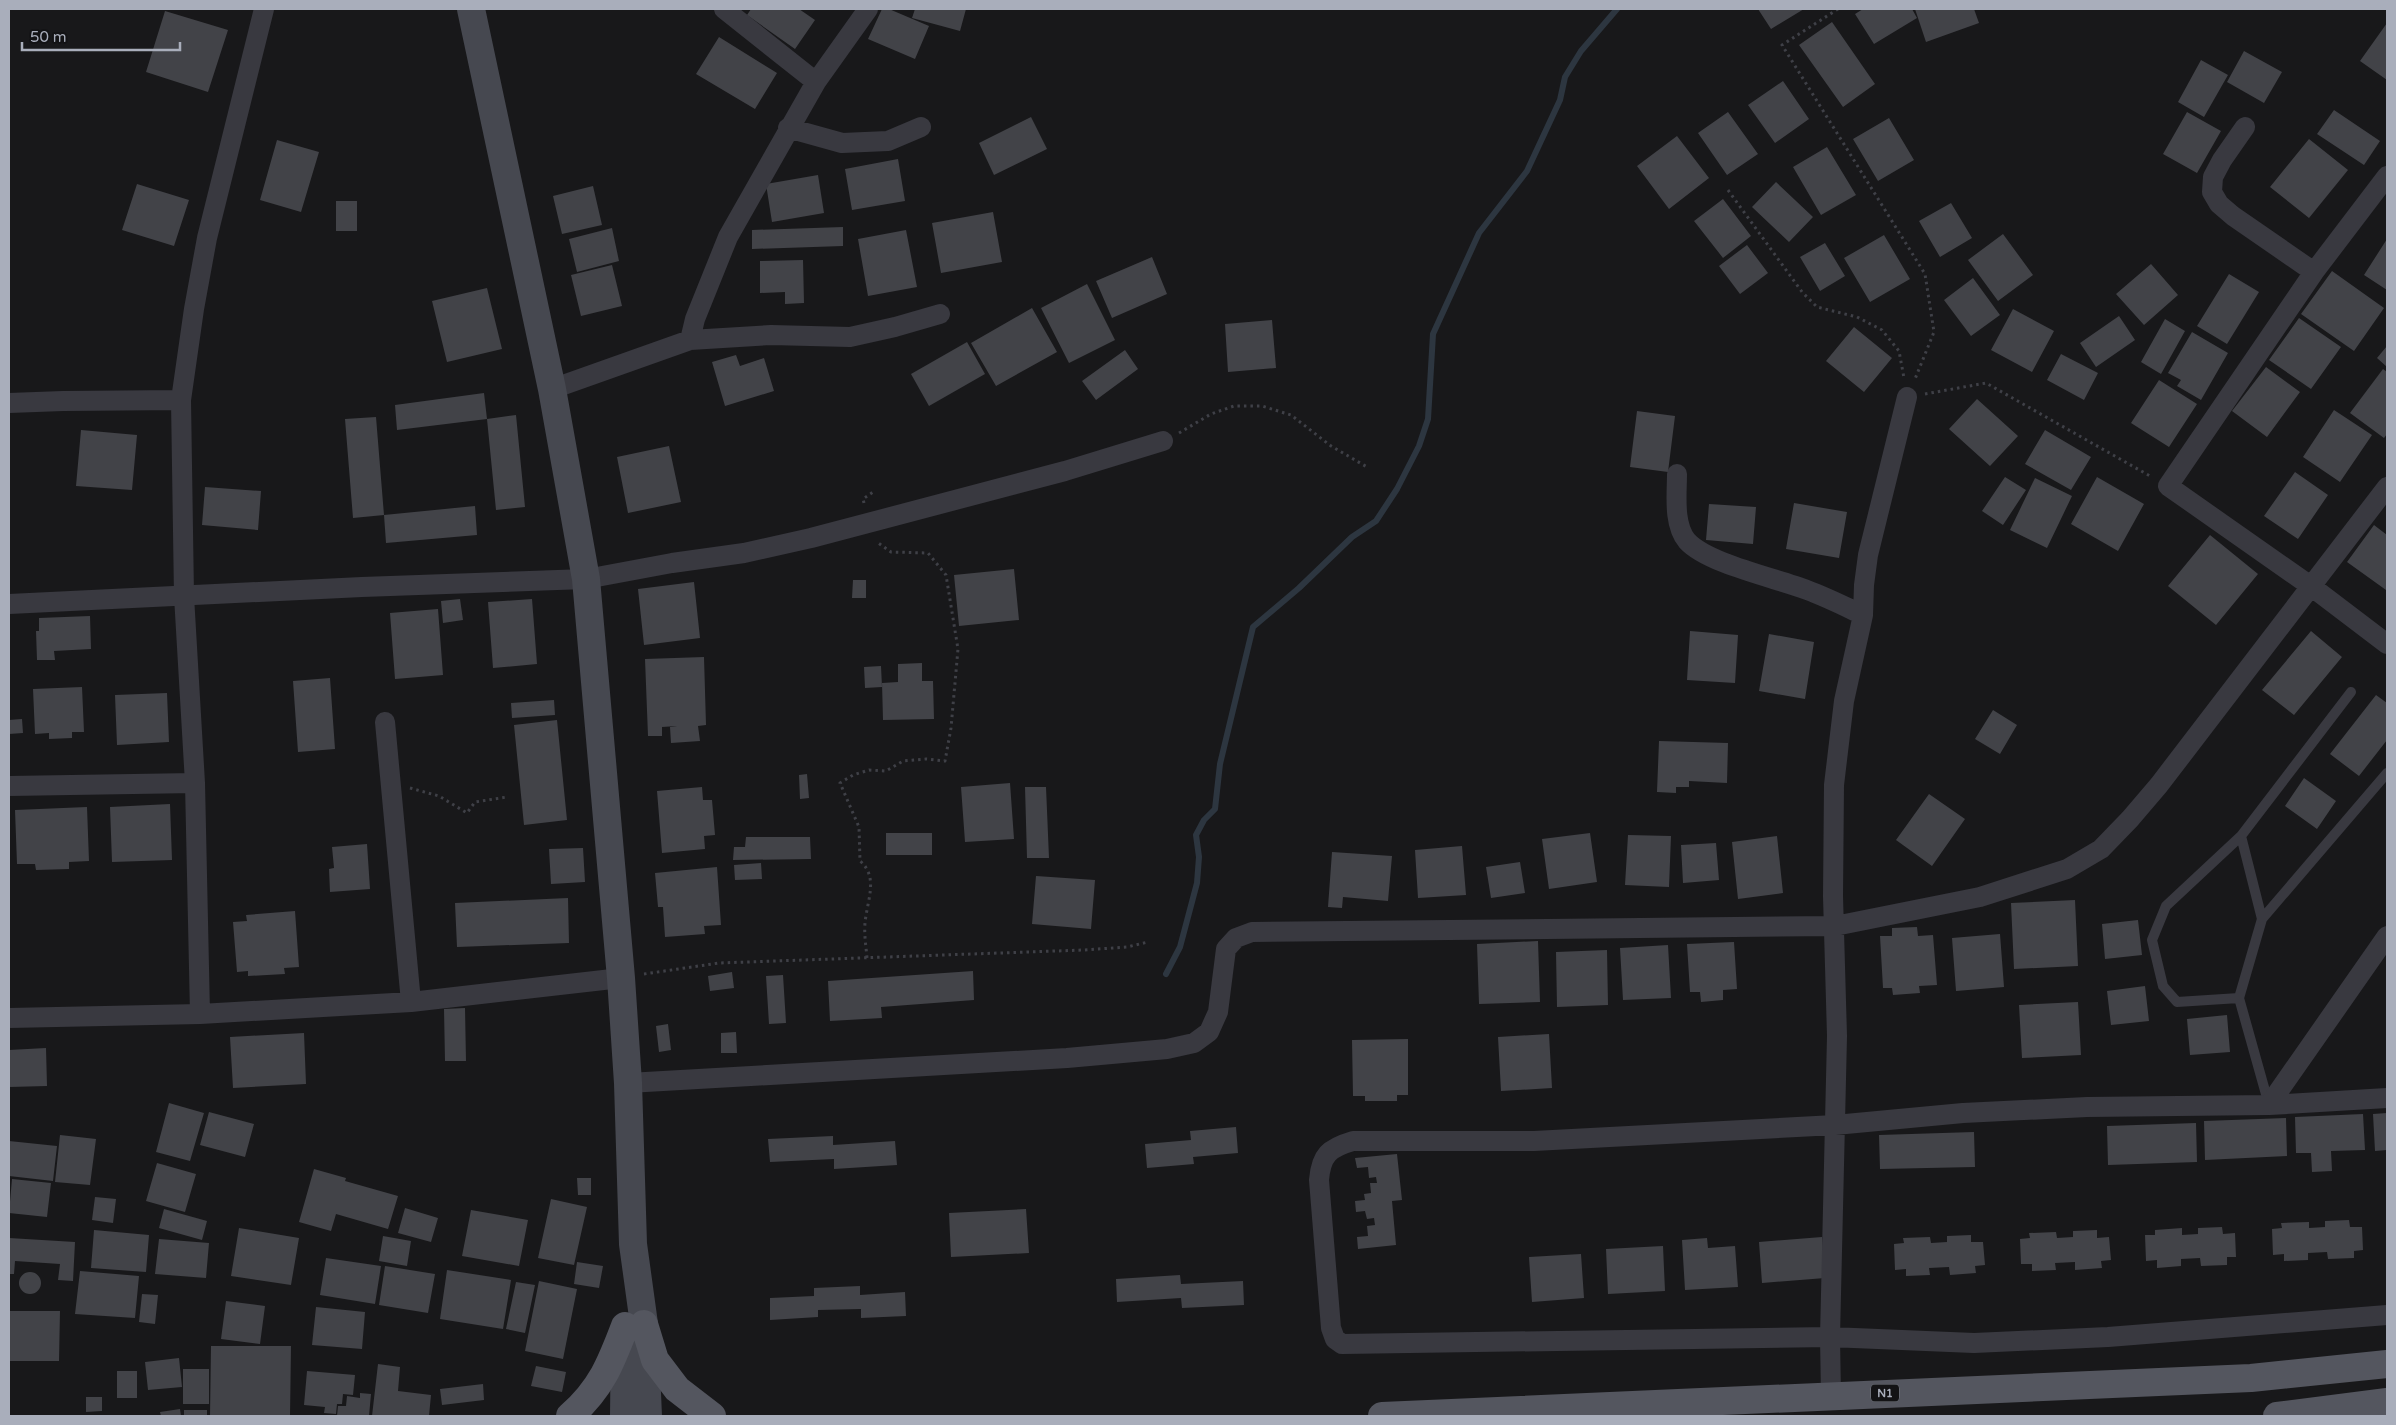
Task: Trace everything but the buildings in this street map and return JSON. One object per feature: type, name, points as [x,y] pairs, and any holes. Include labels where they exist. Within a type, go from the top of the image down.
[{"type":"main road","points":[[570,1416],[598,1386],[634,1325],[655,1360],[677,1390],[712,1416]]},
{"type":"main road","name":"N1","points":[[1382,1416],[2251,1378],[2387,1364]]},
{"type":"main road","points":[[2277,1416],[2387,1402]]},
{"type":"street","points":[[200,1014],[195,783],[184,596],[181,400],[194,309],[207,238],[264,9]]},
{"type":"street","points":[[471,9],[552,389],[586,579],[621,978],[628,1083],[634,1244],[634,1325],[624,1416]]},
{"type":"street","points":[[724,9],[816,82]]},
{"type":"street","points":[[690,340],[695,319],[728,237],[788,128],[816,82],[868,9]]},
{"type":"street","points":[[788,128],[842,143],[888,141],[921,126]]},
{"type":"street","points":[[2245,127],[2222,160],[2213,177],[2212,192],[2219,204],[2233,216],[2314,272]]},
{"type":"street","points":[[2387,176],[2314,272],[2168,486],[2312,586],[2387,644]]},
{"type":"street","points":[[552,389],[690,340],[771,335],[850,337],[940,314]]},
{"type":"street","points":[[1831,1396],[1830,1337],[1838,1036],[1833,842],[1836,761],[1844,701],[1863,615],[1868,555],[1908,397]]},
{"type":"street","points":[[9,403],[63,400],[181,400]]},
{"type":"street","points":[[9,604],[586,579],[672,563],[744,553],[872,522],[1065,471],[1163,441]]},
{"type":"street","points":[[1677,474],[1679,524],[1688,542],[1705,554],[1809,590],[1863,615]]},
{"type":"street","points":[[628,1083],[1067,1058],[1168,1049],[1194,1043],[1209,1032],[1218,1012],[1226,950],[1236,938],[1252,932],[1835,926],[1980,897],[2033,882],[2067,869],[2101,849],[2130,819],[2159,785],[2387,487]]},
{"type":"street","points":[[385,722],[411,1002]]},
{"type":"street","points":[[9,786],[195,783]]},
{"type":"street","points":[[2269,1105],[2387,936]]},
{"type":"street","points":[[9,1018],[200,1014],[411,1002],[621,978]]},
{"type":"street","points":[[2387,1098],[2269,1105],[2087,1108],[1963,1113],[1835,1125],[1534,1141],[1353,1141],[1338,1146],[1328,1153],[1320,1165],[1319,1180],[1331,1328],[1335,1339],[1342,1344],[1830,1337],[1974,1343],[2108,1337],[2387,1315]]},
{"type":"street","points":[[634,1325],[648,1416]]},
{"type":"lane","points":[[2239,998],[2177,1002],[2163,986],[2152,940],[2166,906],[2241,836],[2351,692]]},
{"type":"lane","points":[[2269,1105],[2239,998],[2262,919],[2387,773]]},
{"type":"lane","points":[[2241,836],[2262,919]]},
{"type":"path","points":[[1838,9],[1782,45],[1925,274],[1934,332],[1908,397]]},
{"type":"path","points":[[1728,190],[1802,292],[1817,307],[1857,317],[1882,330],[1900,351],[1908,397]]},
{"type":"path","points":[[1908,397],[1986,382],[2168,486]]},
{"type":"path","points":[[1163,441],[1187,430],[1211,414],[1234,406],[1262,406],[1291,415],[1331,446],[1367,467]]},
{"type":"path","points":[[867,958],[865,922],[871,880],[867,867],[860,860],[859,827],[840,784],[853,775],[869,770],[886,771],[903,761],[926,759],[945,761],[951,728],[958,649],[946,575],[928,553],[891,552],[877,542],[863,499],[873,492]]},
{"type":"path","points":[[390,784],[439,796],[466,813],[475,802],[507,797]]},
{"type":"path","points":[[621,978],[719,963],[1084,950],[1127,947],[1148,942]]},
{"type":"waterway","points":[[1166,974],[1180,947],[1197,883],[1199,857],[1196,835],[1204,820],[1215,809],[1220,764],[1253,627],[1299,588],[1352,537],[1376,521],[1397,489],[1419,446],[1428,419],[1433,334],[1479,233],[1527,171],[1560,100],[1565,77],[1581,51],[1617,9]]}]
